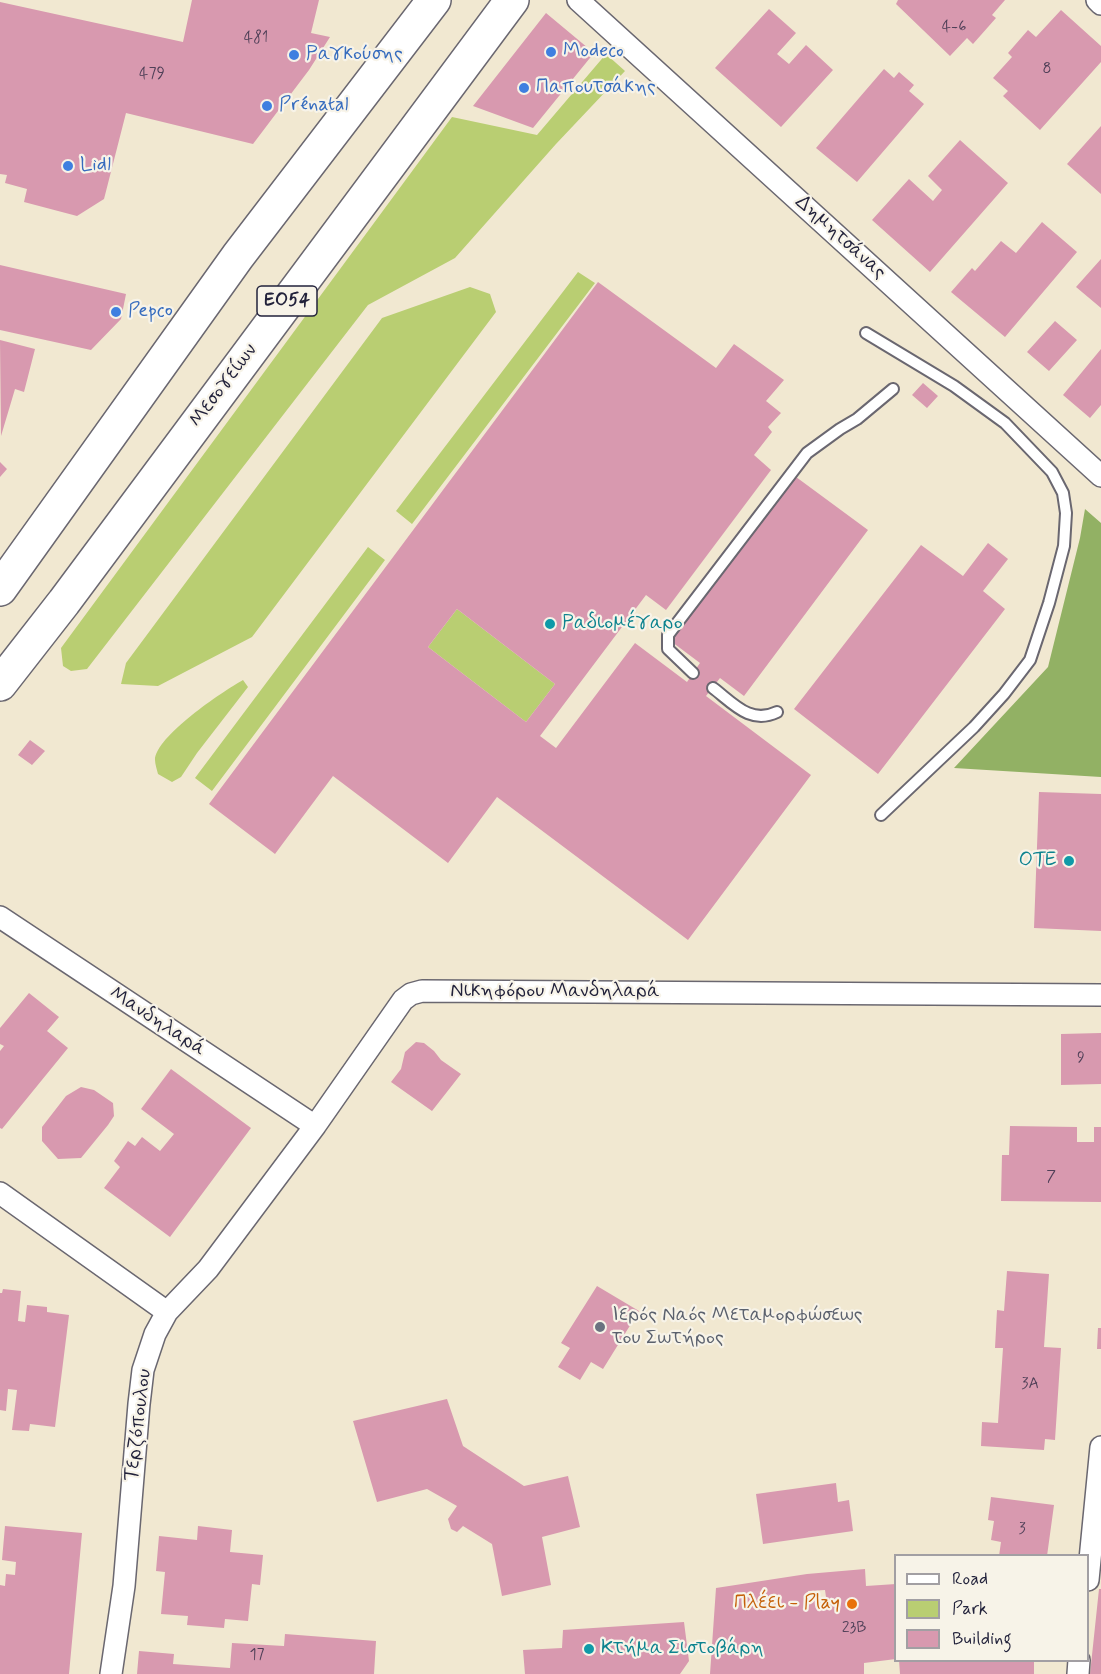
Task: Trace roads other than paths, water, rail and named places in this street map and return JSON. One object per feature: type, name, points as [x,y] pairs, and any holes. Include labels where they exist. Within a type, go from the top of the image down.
[{"type":"main road","points":[[0,589],[238,256],[434,0]]},
{"type":"main road","name":"Μεσογείων","points":[[10,672],[512,0]]},
{"type":"street","name":"Δημητσάνας","points":[[578,0],[1101,476]]},
{"type":"street","points":[[1097,0],[1101,4]]},
{"type":"street","name":"Μανδηλαρά","points":[[0,917],[315,1126]]},
{"type":"street","name":"Νικηφόρου Μανδηλαρά","points":[[168,1312],[208,1269],[315,1126],[403,1000],[411,994],[422,991],[1101,995]]},
{"type":"street","points":[[0,1193],[168,1312]]},
{"type":"street","name":"Τερζόπουλου","points":[[111,1674],[124,1586],[143,1370],[155,1334],[168,1312]]},
{"type":"street","points":[[1089,1570],[1101,1447]]},
{"type":"lane","points":[[866,333],[954,386],[1005,423],[1052,472],[1063,493],[1066,513],[1064,546],[1049,603],[1030,660],[1004,694],[974,727],[881,815]]},
{"type":"lane","points":[[693,673],[668,649],[668,635],[807,453],[857,419],[893,389]]},
{"type":"lane","points":[[713,688],[750,715],[765,717],[777,712]]},
{"type":"place","name":"Modeco","points":[[551,52]]},
{"type":"place","name":"Ραγκούσης","points":[[294,55]]},
{"type":"place","name":"Παπουτσάκης","points":[[524,88]]},
{"type":"place","name":"Prénatal","points":[[267,106]]},
{"type":"place","name":"Lidl","points":[[68,166]]},
{"type":"place","name":"Pepco","points":[[116,312]]},
{"type":"place","name":"Ραδιομέγαρο","points":[[550,624]]},
{"type":"place","name":"ΟΤΕ","points":[[1069,861]]},
{"type":"place","name":"Ιερός Ναός Μεταμορφώσεως του Σωτήρος","points":[[600,1327]]},
{"type":"place","name":"Πλέει - Play","points":[[852,1604]]},
{"type":"place","name":"Κτήμα Σιστοβάρη","points":[[589,1649]]}]
